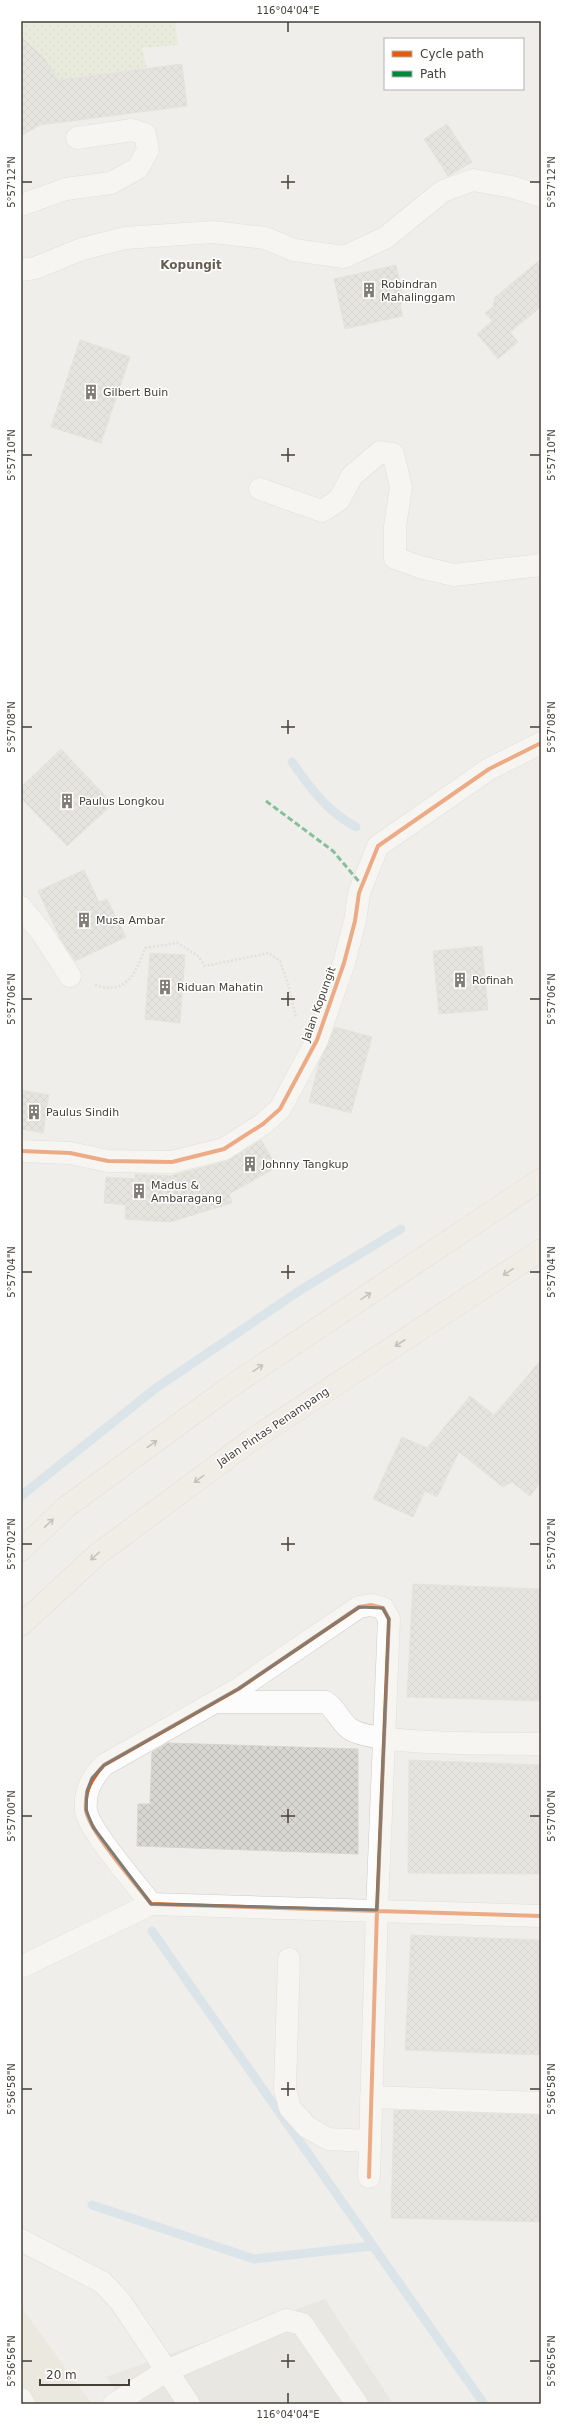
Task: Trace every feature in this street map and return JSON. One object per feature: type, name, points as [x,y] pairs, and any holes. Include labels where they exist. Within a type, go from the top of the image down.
[{"type":"main road","points":[[21,1550],[65,1508],[227,1389],[541,1179]]},
{"type":"main road","name":"Jalan Pintas Penampang","points":[[21,1625],[99,1553],[253,1439],[541,1250]]},
{"type":"street","points":[[21,205],[66,189],[111,183],[138,168],[148,150],[145,134],[132,130],[76,138]]},
{"type":"street","points":[[21,270],[35,268],[82,249],[125,238],[213,232],[265,238],[294,250],[344,257],[385,238],[443,191],[473,180],[512,187],[541,196]]},
{"type":"street","points":[[260,490],[322,510],[339,500],[352,476],[380,452],[393,454],[401,486],[395,527],[395,558],[420,567],[454,575],[541,565]]},
{"type":"street","name":"Jalan Kopungit","points":[[21,1151],[70,1153],[108,1162],[172,1162],[224,1149],[263,1124],[280,1109],[318,1040],[344,963],[355,921],[359,893],[378,846],[489,769],[541,743]]},
{"type":"street","points":[[21,907],[42,933],[70,976]]},
{"type":"street","points":[[151,1904],[93,1827],[86,1810],[87,1791],[92,1778],[104,1765],[216,1702],[305,1645],[359,1606],[372,1605],[383,1608],[389,1619],[377,1910],[369,2177]]},
{"type":"street","points":[[216,1702],[326,1702],[334,1708],[343,1723],[351,1730],[384,1739],[541,1744]]},
{"type":"street","points":[[21,1967],[151,1904],[541,1916]]},
{"type":"street","points":[[289,1959],[285,2089],[290,2108],[307,2127],[328,2139],[369,2141]]},
{"type":"street","points":[[371,2097],[541,2103]]},
{"type":"street","points":[[21,2240],[102,2282],[120,2301],[189,2404]]},
{"type":"street","points":[[114,2404],[166,2371],[286,2320],[294,2320],[302,2324],[357,2404]]},
{"type":"street","points":[[21,2399],[24,2404]]},
{"type":"path","points":[[70,976],[103,988],[117,988],[130,979],[137,969],[145,948],[178,943],[198,956],[205,966],[269,953],[280,961],[288,984],[296,1019]]},
{"type":"highlighted area","points":[[359,1607],[383,1608],[389,1619],[377,1910],[151,1904],[93,1827],[86,1810],[87,1791],[92,1778],[104,1765],[238,1689]]},
{"type":"shaded area","points":[[325,2299],[393,2404],[126,2404],[106,2377]]},
{"type":"shaded area","points":[[21,2307],[92,2404],[21,2404]]},
{"type":"green space","points":[[37,21],[175,21],[178,45],[142,48],[147,68],[56,80],[38,53],[21,43],[21,24]]},
{"type":"building","points":[[21,36],[45,59],[58,80],[182,64],[187,106],[40,125],[21,136]]},
{"type":"building","points":[[447,124],[472,162],[448,176],[424,139]]},
{"type":"building","points":[[541,259],[541,307],[510,332],[518,342],[498,359],[477,334],[492,321],[485,313],[493,307],[495,297]]},
{"type":"building","name":"Robindran Mahalinggam","points":[[396,265],[404,301],[400,305],[403,316],[345,329],[334,279]]},
{"type":"building","name":"Gilbert Buin","points":[[80,340],[130,357],[101,443],[51,427]]},
{"type":"building","name":"Paulus Longkou","points":[[61,749],[113,804],[67,846],[21,798],[21,787]]},
{"type":"building","name":"Musa Ambar","points":[[84,870],[99,902],[107,899],[126,937],[75,961],[61,940],[38,891]]},
{"type":"building","name":"Rofinah","points":[[482,946],[488,1010],[439,1014],[433,951]]},
{"type":"building","name":"Riduan Mahatin","points":[[150,953],[185,955],[180,1023],[145,1019]]},
{"type":"building","points":[[335,1027],[372,1037],[351,1113],[309,1102],[319,1063]]},
{"type":"building","name":"Paulus Sindih","points":[[21,1090],[49,1095],[43,1133],[21,1129]]},
{"type":"building","points":[[261,1140],[277,1167],[229,1194],[232,1203],[170,1222],[125,1219],[126,1205],[104,1203],[106,1177],[135,1179],[135,1174],[170,1176],[227,1161]]},
{"type":"building","points":[[541,1360],[541,1482],[530,1496],[512,1482],[503,1487],[459,1452],[437,1497],[425,1491],[413,1517],[373,1499],[402,1437],[427,1448],[470,1396],[494,1415]]},
{"type":"building","points":[[413,1584],[541,1589],[541,1701],[407,1697]]},
{"type":"building","points":[[168,1743],[358,1749],[358,1854],[137,1846],[138,1804],[150,1804],[152,1752]]},
{"type":"building","points":[[409,1760],[541,1765],[541,1874],[408,1873]]},
{"type":"building","points":[[411,1935],[541,1940],[541,2055],[405,2050]]},
{"type":"building","points":[[394,2110],[541,2115],[541,2222],[391,2218]]},
{"type":"waterway","points":[[292,762],[320,799],[328,807],[356,827]]},
{"type":"waterway","points":[[21,1496],[156,1388],[302,1289],[401,1229]]},
{"type":"waterway","points":[[152,1931],[484,2404]]},
{"type":"waterway","points":[[92,2205],[254,2259],[372,2246]]},
{"type":"marked path","points":[[266,801],[333,851],[361,884],[360,887]]},
{"type":"cycle path","points":[[21,1151],[70,1153],[108,1161],[172,1162],[224,1149],[263,1124],[280,1109],[317,1040],[344,963],[355,921],[359,893],[378,846],[489,769],[541,743]]},
{"type":"cycle path","points":[[369,2177],[377,1910],[389,1619],[383,1608],[371,1605],[359,1607],[238,1689],[104,1765],[96,1775],[90,1785],[86,1797],[86,1810],[89,1819],[104,1844],[151,1904],[541,1916]]},
{"type":"place","name":"Robindran Mahalinggam","points":[[369,290]]},
{"type":"place","name":"Gilbert Buin","points":[[91,392]]},
{"type":"place","name":"Paulus Longkou","points":[[67,801]]},
{"type":"place","name":"Musa Ambar","points":[[84,920]]},
{"type":"place","name":"Rofinah","points":[[460,980]]},
{"type":"place","name":"Riduan Mahatin","points":[[165,987]]},
{"type":"place","name":"Paulus Sindih","points":[[34,1112]]},
{"type":"place","name":"Johnny Tangkup","points":[[250,1164]]},
{"type":"place","name":"Madus & Ambaragang","points":[[139,1191]]},
{"type":"district","name":"Kopungit","points":[[191,265]]}]
